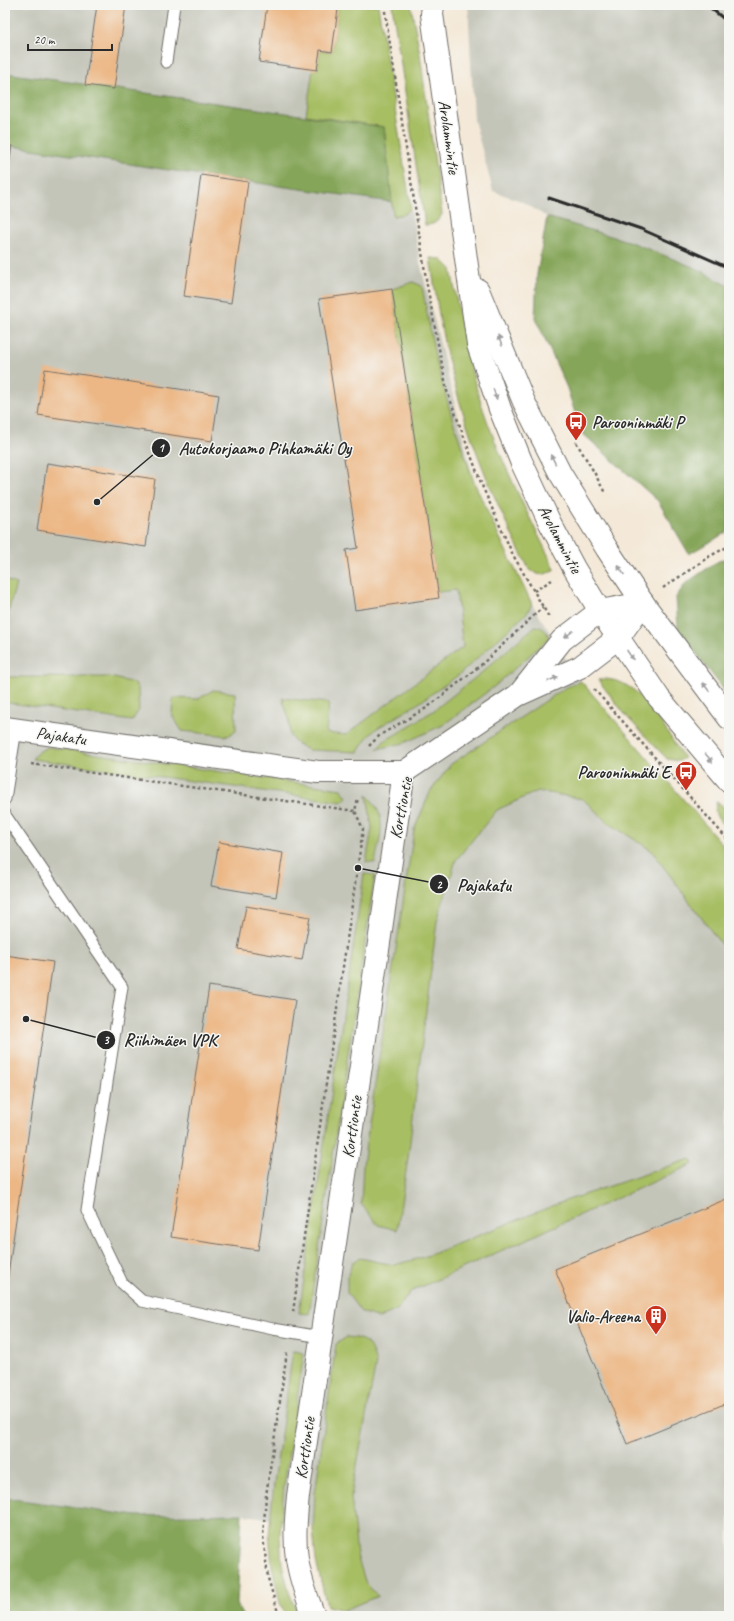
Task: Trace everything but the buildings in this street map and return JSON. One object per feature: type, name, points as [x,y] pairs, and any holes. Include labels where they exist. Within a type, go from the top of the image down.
[{"type":"street","name":"Arolammintie","points":[[431,8],[478,345],[500,409],[521,461],[550,523],[574,568],[600,611],[659,698],[729,781]]},
{"type":"street","name":"Arolammintie","points":[[466,261],[524,402],[560,473],[607,549],[643,603],[729,718]]},
{"type":"street","name":"Korttiontie","points":[[518,696],[562,640],[600,611],[643,603]]},
{"type":"street","name":"Korttiontie","points":[[314,1616],[308,1602],[297,1559],[295,1530],[298,1496],[404,772],[518,696],[580,667],[618,638],[643,603]]},
{"type":"street","name":"Pajakatu","points":[[10,729],[318,772],[404,772]]},
{"type":"lane","points":[[166,62],[174,5]]},
{"type":"lane","points":[[5,800],[10,761],[10,729]]},
{"type":"lane","points":[[5,815],[122,987],[87,1210],[122,1283],[142,1301],[273,1329],[321,1337]]},
{"type":"path","points":[[643,603],[710,556],[729,546]]},
{"type":"path","points":[[10,761],[355,811]]},
{"type":"shaded area","points":[[5,5],[376,5],[420,262],[474,482],[532,604],[729,921],[729,1616],[344,1616],[336,1600],[316,1527],[242,1514],[136,1516],[5,1498]]},
{"type":"shaded area","points":[[468,5],[729,5],[729,286],[698,269],[631,242],[547,217],[521,201],[493,191],[474,120]]},
{"type":"green space","points":[[327,5],[378,5],[411,208],[405,214],[393,216],[384,127],[306,115],[313,69],[317,70],[320,50],[332,52],[338,9],[327,7]]},
{"type":"green space","points":[[392,5],[411,5],[420,54],[442,214],[433,224],[425,225]]},
{"type":"green space","points":[[5,73],[384,127],[392,202],[5,145]]},
{"type":"green space","points":[[547,217],[631,242],[698,269],[729,286],[729,531],[689,554],[658,501],[581,432],[567,388],[535,317],[537,274]]},
{"type":"green space","points":[[430,258],[441,259],[451,269],[467,351],[480,400],[505,465],[555,569],[542,575],[529,569],[493,494],[473,443],[456,390],[446,350]]},
{"type":"green space","points":[[413,282],[422,286],[435,356],[453,421],[474,482],[532,604],[527,613],[460,674],[419,703],[376,729],[366,739],[358,752],[309,750],[297,744],[290,736],[289,719],[282,698],[329,703],[326,733],[346,735],[463,647],[456,590],[438,592],[392,289]]},
{"type":"green space","points":[[729,556],[729,697],[678,629],[676,597],[686,583],[715,563]]},
{"type":"green space","points":[[5,580],[16,584],[5,623]]},
{"type":"green space","points":[[535,626],[544,629],[549,638],[495,686],[443,725],[404,743],[377,749],[384,741],[433,711],[481,673]]},
{"type":"green space","points":[[5,667],[6,677],[110,677],[134,683],[138,688],[139,710],[132,721],[10,703],[5,700]]},
{"type":"green space","points":[[606,679],[624,684],[644,700],[652,709],[684,758],[679,761],[667,759],[627,717],[598,680]]},
{"type":"green space","points":[[581,681],[729,852],[729,955],[651,850],[607,822],[583,799],[538,791],[497,810],[456,860],[437,921],[408,1158],[397,1230],[378,1225],[361,1204],[363,1164],[414,830],[430,792],[451,764],[565,688]]},
{"type":"green space","points":[[213,690],[235,693],[236,730],[228,736],[182,731],[172,715],[173,698],[198,699]]},
{"type":"green space","points":[[48,747],[341,789],[347,797],[342,802],[32,759],[38,752]]},
{"type":"green space","points":[[367,795],[374,803],[381,819],[375,863],[366,862],[372,828]]},
{"type":"green space","points":[[717,801],[729,812],[729,831],[717,818],[715,810]]},
{"type":"green space","points":[[364,874],[375,875],[309,1314],[299,1313]]},
{"type":"green space","points":[[690,1159],[693,1164],[410,1292],[397,1310],[379,1318],[361,1312],[347,1293],[347,1278],[352,1262],[360,1258],[394,1265],[424,1257],[565,1201]]},
{"type":"green space","points":[[347,1337],[360,1339],[367,1343],[372,1351],[376,1363],[351,1497],[357,1555],[366,1584],[378,1596],[344,1610],[327,1606],[316,1561],[313,1530],[315,1493],[336,1344]]},
{"type":"green space","points":[[293,1351],[304,1353],[284,1486],[280,1534],[282,1564],[290,1595],[299,1616],[286,1616],[280,1603],[272,1567],[269,1534],[274,1483]]},
{"type":"green space","points":[[5,1498],[136,1516],[242,1514],[237,1604],[243,1616],[5,1616]]},
{"type":"railway","points":[[707,5],[729,23]]},
{"type":"railway","points":[[549,198],[641,229],[729,268]]},
{"type":"place","name":"Parooninmäki P","points":[[576,442]]},
{"type":"place","name":"Autokorjaamo Pihkamäki Oy","points":[[97,502]]},
{"type":"place","name":"Parooninmäki E","points":[[686,792]]},
{"type":"place","name":"Pajakatu","points":[[358,868]]},
{"type":"place","name":"Riihimäen VPK","points":[[26,1019]]},
{"type":"place","name":"Valio-Areena","points":[[656,1336]]}]
